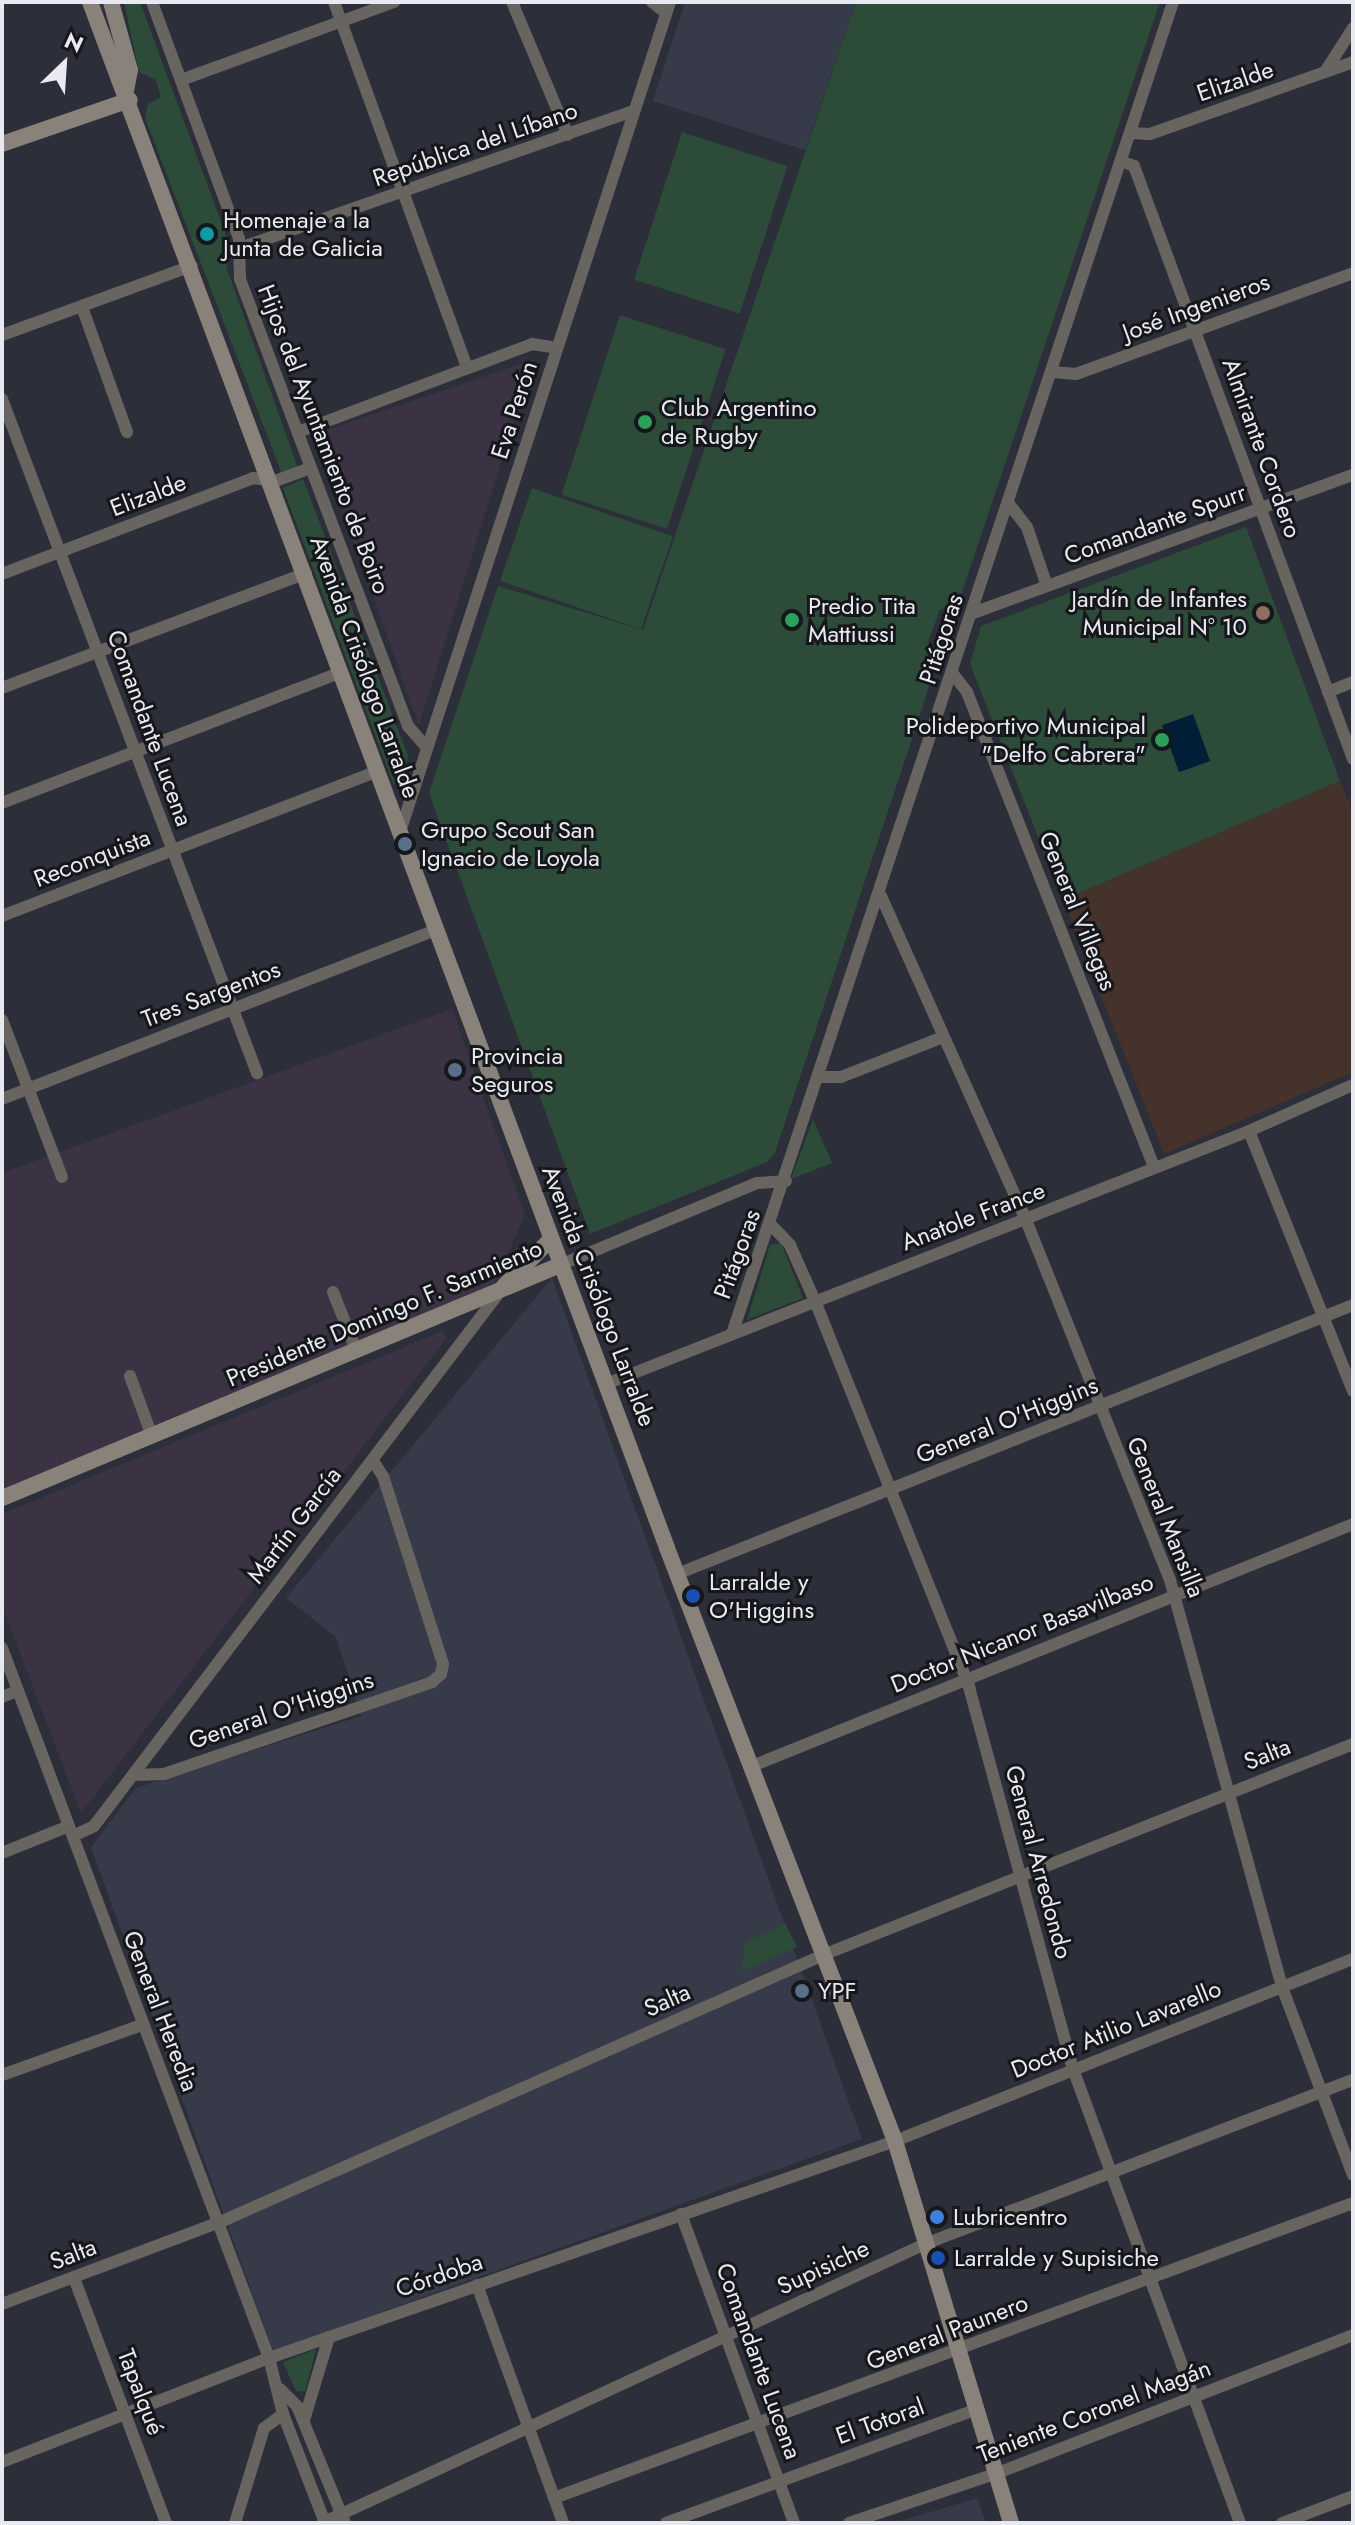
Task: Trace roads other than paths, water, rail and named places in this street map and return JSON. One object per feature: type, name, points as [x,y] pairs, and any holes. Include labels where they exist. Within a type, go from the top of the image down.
[{"type":"main road","name":"Avenida Crisólogo Larralde","points":[[90,2],[116,81],[128,95],[192,266],[551,1239],[565,1263],[606,1384],[677,1574],[895,2141],[1011,2523]]},
{"type":"main road","name":"Avenida Crisólogo Larralde","points":[[111,2],[130,70],[128,95]]},
{"type":"main road","points":[[119,2],[123,40]]},
{"type":"main road","points":[[2,144],[128,95]]},
{"type":"main road","name":"Martín García","points":[[501,1289],[551,1239]]},
{"type":"main road","name":"Presidente Domingo F. Sarmiento","points":[[2,1498],[565,1263]]},
{"type":"street","name":"Hijos del Ayuntamiento de Boiro","points":[[152,2],[240,248],[240,279],[408,726],[427,748]]},
{"type":"street","points":[[334,2],[467,368]]},
{"type":"street","points":[[181,80],[394,2]]},
{"type":"street","points":[[512,2],[568,135]]},
{"type":"street","points":[[652,2],[668,7]]},
{"type":"street","name":"Pitágoras","points":[[732,1334],[881,896],[1173,2]]},
{"type":"street","name":"Eva Perón","points":[[400,832],[668,7]]},
{"type":"street","points":[[1325,72],[1353,28]]},
{"type":"street","name":"Elizalde","points":[[1130,133],[1150,134],[1353,62]]},
{"type":"street","name":"República del Líbano","points":[[240,248],[633,111]]},
{"type":"street","name":"Almirante Cordero","points":[[1121,161],[1134,166],[1353,759]]},
{"type":"street","points":[[2,335],[192,266]]},
{"type":"street","name":"José Ingenieros","points":[[1053,372],[1076,374],[1353,273]]},
{"type":"street","points":[[82,307],[127,432]]},
{"type":"street","points":[[298,432],[532,344],[557,348]]},
{"type":"street","name":"Comandante Lucena","points":[[2,399],[257,1073]]},
{"type":"street","name":"Elizalde","points":[[2,574],[253,478],[270,479],[311,468]]},
{"type":"street","name":"Comandante Spurr","points":[[973,613],[1353,475]]},
{"type":"street","points":[[1009,504],[1027,527],[1047,586]]},
{"type":"street","points":[[2,688],[306,573]]},
{"type":"street","points":[[2,803],[341,672]]},
{"type":"street","name":"General Villegas","points":[[953,674],[967,692],[1154,1167]]},
{"type":"street","points":[[1328,692],[1353,682]]},
{"type":"street","name":"Reconquista","points":[[2,916],[377,771]]},
{"type":"street","name":"General Mansilla","points":[[881,896],[1026,1220],[1098,1407],[1176,1596],[1282,1987],[1353,2175]]},
{"type":"street","name":"Tres Sargentos","points":[[2,1099],[436,930]]},
{"type":"street","points":[[2,1020],[62,1177]]},
{"type":"street","points":[[821,1077],[841,1077],[943,1037]]},
{"type":"street","name":"Anatole France","points":[[606,1384],[1249,1131],[1353,1085]]},
{"type":"street","points":[[1249,1131],[1353,1391]]},
{"type":"street","name":"Presidente Domingo F. Sarmiento","points":[[565,1263],[757,1183],[786,1181]]},
{"type":"street","name":"General Arredondo","points":[[771,1225],[790,1245],[815,1301],[965,1678],[1073,2069],[1240,2523]]},
{"type":"street","name":"Martín García","points":[[71,1831],[94,1826],[501,1289]]},
{"type":"street","points":[[333,1292],[356,1350]]},
{"type":"street","name":"General O'Higgins","points":[[677,1574],[1353,1305]]},
{"type":"street","points":[[130,1376],[152,1436]]},
{"type":"street","name":"General O'Higgins","points":[[133,1775],[164,1774],[432,1682],[441,1674],[443,1664],[387,1490],[373,1461]]},
{"type":"street","name":"Doctor Nicanor Basavilbaso","points":[[752,1766],[1353,1524]]},
{"type":"street","name":"General Heredia","points":[[2,1648],[269,2358],[280,2389],[283,2414],[324,2523]]},
{"type":"street","points":[[2,1697],[17,1691]]},
{"type":"street","name":"Salta","points":[[2,2304],[218,2223],[823,1955],[1353,1744]]},
{"type":"street","points":[[2,1853],[71,1831]]},
{"type":"street","name":"Doctor Atilio Lavarello","points":[[895,2141],[1353,1959]]},
{"type":"street","points":[[2,2075],[142,2025]]},
{"type":"street","name":"Supisiche","points":[[324,2523],[343,2519],[528,2426],[925,2244],[1353,2080]]},
{"type":"street","name":"Córdoba","points":[[2,2462],[269,2358],[895,2141]]},
{"type":"street","name":"General Paunero","points":[[554,2498],[759,2426],[1353,2203]]},
{"type":"street","name":"Comandante Lucena","points":[[681,2214],[794,2523]]},
{"type":"street","name":"Tapalqué","points":[[74,2278],[166,2523]]},
{"type":"street","points":[[477,2285],[563,2523]]},
{"type":"street","name":"Teniente Coronel Magán","points":[[849,2523],[995,2474],[1353,2335]]},
{"type":"street","points":[[304,2420],[329,2337]]},
{"type":"street","name":"General Heredia","points":[[280,2389],[304,2420],[343,2519]]},
{"type":"street","name":"El Totoral","points":[[666,2523],[975,2410]]},
{"type":"street","points":[[235,2523],[264,2428],[283,2414]]},
{"type":"street","points":[[1282,2523],[1353,2496]]},
{"type":"water","points":[[1193,714],[1210,761],[1179,772],[1162,725]]},
{"type":"place","name":"Homenaje a la Junta de Galicia","points":[[207,234]]},
{"type":"place","name":"Club Argentino de Rugby","points":[[645,422]]},
{"type":"place","name":"Jardín de Infantes Municipal Nº 10","points":[[1263,613]]},
{"type":"place","name":"Predio Tita Mattiussi","points":[[792,620]]},
{"type":"place","name":"Polideportivo Municipal \"Delfo Cabrera\"","points":[[1162,740]]},
{"type":"place","name":"Grupo Scout San Ignacio de Loyola","points":[[405,844]]},
{"type":"place","name":"Provincia Seguros","points":[[455,1070]]},
{"type":"place","name":"Larralde y O'Higgins","points":[[693,1596]]},
{"type":"place","name":"YPF","points":[[802,1991]]},
{"type":"place","name":"Lubricentro","points":[[937,2217]]},
{"type":"place","name":"Larralde y Supisiche","points":[[938,2258]]}]
